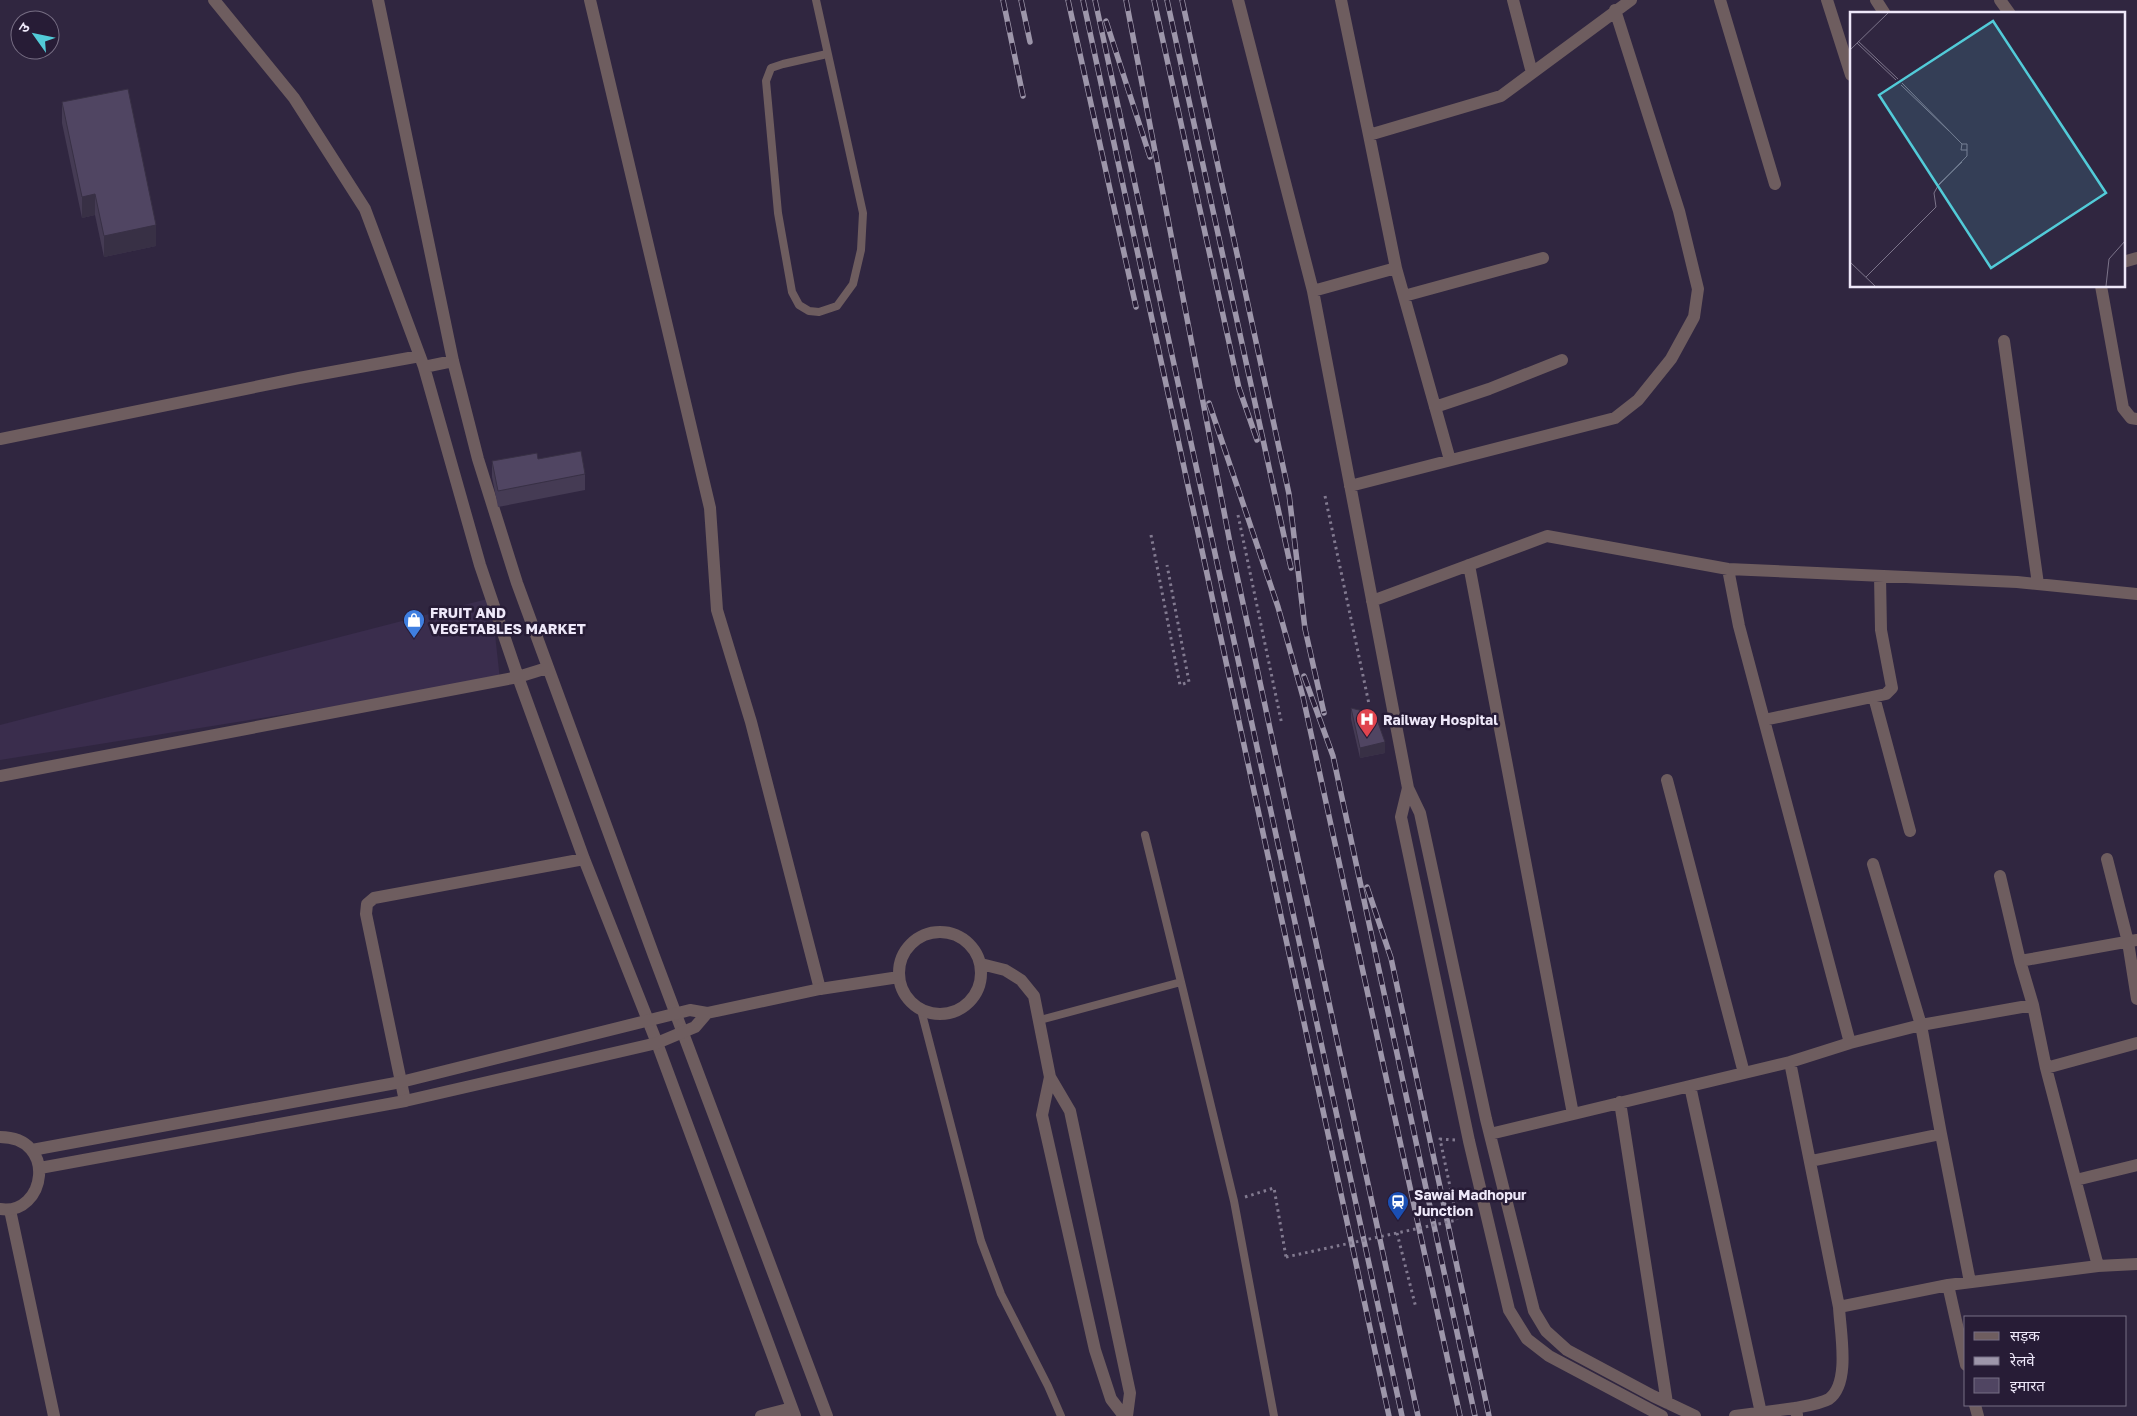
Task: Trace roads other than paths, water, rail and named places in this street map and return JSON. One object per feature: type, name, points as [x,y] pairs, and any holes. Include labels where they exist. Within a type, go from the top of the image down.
[{"type":"street","points":[[214,0],[294,98],[365,208],[422,362],[480,565],[518,677],[584,859],[657,1043],[793,1412],[762,1416]]},
{"type":"street","points":[[378,0],[453,361],[478,459],[517,582],[547,668],[827,1416]]},
{"type":"street","points":[[590,0],[710,508],[717,610],[751,722],[820,989]]},
{"type":"street","points":[[1238,0],[1313,290],[1408,788],[1420,813],[1490,1134],[1534,1311],[1546,1331],[1567,1350],[1695,1416]]},
{"type":"street","points":[[1341,0],[1396,268],[1450,460]]},
{"type":"street","points":[[1513,0],[1532,73]]},
{"type":"street","points":[[1370,135],[1501,96],[1631,0]]},
{"type":"street","points":[[1720,0],[1774,184]]},
{"type":"street","points":[[1876,0],[1884,12]]},
{"type":"street","points":[[2000,0],[2009,12]]},
{"type":"street","points":[[1829,1],[1850,72]]},
{"type":"street","points":[[1350,486],[1615,418],[1638,400],[1671,359],[1694,317],[1698,290],[1679,211],[1615,10]]},
{"type":"street","points":[[1404,296],[1543,258]]},
{"type":"street","points":[[2124,262],[2137,258]]},
{"type":"street","points":[[1313,290],[1396,268]]},
{"type":"street","points":[[2100,288],[2123,408],[2131,418],[2137,419]]},
{"type":"street","points":[[2004,341],[2038,584]]},
{"type":"street","points":[[1435,407],[1489,390],[1562,360]]},
{"type":"street","points":[[0,440],[299,378],[422,362],[453,361]]},
{"type":"street","points":[[1372,600],[1547,536],[1728,569],[2038,584],[2137,594]]},
{"type":"street","points":[[1468,565],[1574,1114]]},
{"type":"street","points":[[1728,569],[1739,626],[1850,1043]]},
{"type":"street","points":[[1764,720],[1886,694],[1892,688],[1881,630],[1880,576]]},
{"type":"street","points":[[0,776],[518,677],[547,668]]},
{"type":"street","points":[[1874,697],[1910,831]]},
{"type":"street","points":[[1667,780],[1744,1073]]},
{"type":"street","points":[[1408,788],[1401,816],[1469,1140],[1509,1310],[1527,1338],[1549,1356],[1662,1416]]},
{"type":"street","points":[[406,1101],[366,914],[367,904],[374,898],[584,859]]},
{"type":"street","points":[[2107,859],[2132,941],[2137,999]]},
{"type":"street","points":[[1873,864],[1920,1025],[1970,1282]]},
{"type":"street","points":[[2000,876],[2020,961],[2033,1005],[2046,1068],[2098,1266]]},
{"type":"street","points":[[941,931],[960,937],[976,951],[981,964],[982,977],[978,990],[970,1002],[960,1010],[947,1014],[934,1014],[920,1010],[910,1002],[902,990],[899,977],[900,963],[905,950],[915,940],[927,933],[941,931]]},
{"type":"street","points":[[2020,961],[2132,941]]},
{"type":"street","points":[[981,964],[1006,970],[1021,980],[1034,996],[1050,1077],[1070,1111],[1130,1393],[1126,1416]]},
{"type":"street","points":[[32,1150],[401,1082],[690,1010],[707,1013],[820,989],[899,977]]},
{"type":"street","points":[[1490,1134],[1790,1062],[1850,1043],[1920,1025],[2033,1005]]},
{"type":"street","points":[[40,1168],[406,1101],[657,1043],[695,1027],[707,1013]]},
{"type":"street","points":[[2046,1068],[2137,1042]]},
{"type":"street","points":[[1734,1416],[1796,1412],[1828,1399],[1839,1387],[1843,1372],[1839,1307],[1790,1062]]},
{"type":"street","points":[[1050,1077],[1042,1115],[1095,1350],[1111,1399],[1126,1416]]},
{"type":"street","points":[[1690,1086],[1760,1413]]},
{"type":"street","points":[[1620,1102],[1667,1403]]},
{"type":"street","points":[[1811,1161],[1941,1134]]},
{"type":"street","points":[[0,1137],[20,1140],[32,1150],[40,1168],[39,1180],[35,1191],[23,1204],[5,1209],[54,1416]]},
{"type":"street","points":[[2076,1180],[2137,1165]]},
{"type":"street","points":[[1839,1307],[1948,1284],[2098,1266],[2137,1264]]},
{"type":"street","points":[[1948,1284],[1964,1356]]},
{"type":"lane","points":[[816,0],[863,213],[861,250],[853,284],[837,306],[819,312],[809,311],[800,305],[792,292],[778,212],[766,80],[771,68],[827,54]]},
{"type":"lane","points":[[1145,835],[1234,1201],[1274,1416]]},
{"type":"lane","points":[[1040,1020],[1181,982]]},
{"type":"lane","points":[[920,1010],[980,1241],[1002,1294],[1061,1416]]},
{"type":"railway","points":[[1003,0],[1023,96]]},
{"type":"railway","points":[[1021,0],[1030,42]]},
{"type":"railway","points":[[1068,0],[1136,307]]},
{"type":"railway","points":[[1083,0],[1389,1416]]},
{"type":"railway","points":[[1095,0],[1402,1416]]},
{"type":"railway","points":[[1126,0],[1230,543],[1418,1416]]},
{"type":"railway","points":[[1154,0],[1239,388],[1257,440]]},
{"type":"railway","points":[[1167,0],[1291,568]]},
{"type":"railway","points":[[1182,0],[1289,494],[1305,629],[1324,713]]},
{"type":"railway","points":[[1106,21],[1150,157]]},
{"type":"railway","points":[[1209,403],[1278,607],[1303,697],[1460,1416]]},
{"type":"railway","points":[[1304,676],[1333,756],[1475,1416]]},
{"type":"railway","points":[[1367,887],[1391,958],[1489,1416]]},
{"type":"place","name":"FRUIT AND VEGETABLES MARKET","points":[[414,639]]},
{"type":"place","name":"Railway Hospital","points":[[1367,738]]},
{"type":"place","name":"Sawai Madhopur Junction","points":[[1398,1221]]}]
